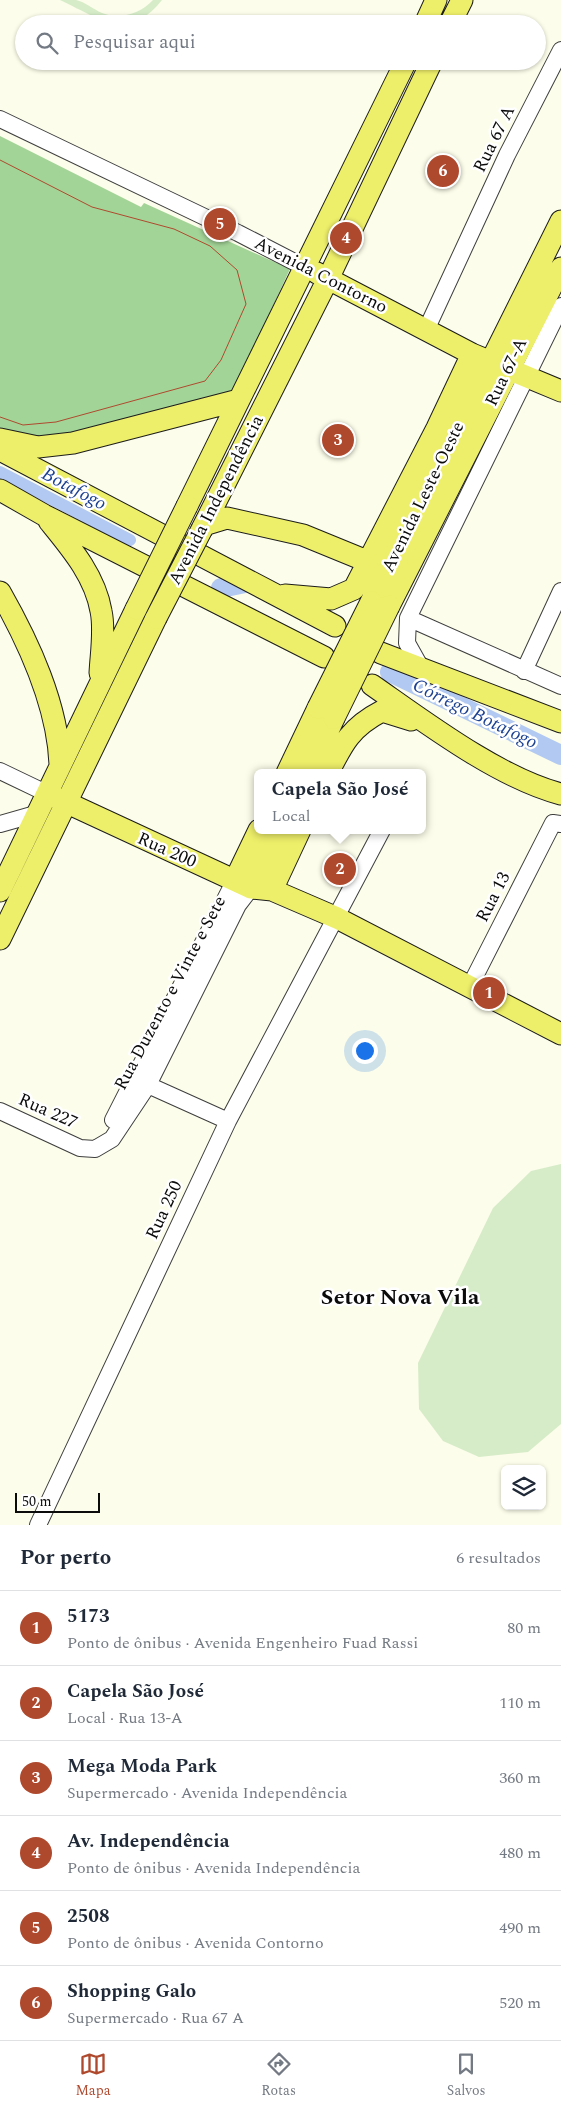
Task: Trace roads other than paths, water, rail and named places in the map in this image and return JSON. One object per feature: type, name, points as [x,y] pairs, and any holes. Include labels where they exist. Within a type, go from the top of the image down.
[{"type":"main road","points":[[429,15],[436,0]]},
{"type":"main road","points":[[454,15],[462,0]]},
{"type":"main road","name":"Avenida Independência","points":[[60,768],[81,720],[306,268],[402,70]]},
{"type":"main road","name":"Avenida Independência","points":[[0,891],[156,618],[328,278],[428,70]]},
{"type":"main road","name":"Avenida Leste-Oeste","points":[[380,604],[509,369],[561,222]]},
{"type":"main road","name":"Avenida Contorno","points":[[306,268],[426,328],[472,354],[561,391]]},
{"type":"main road","name":"Avenida Leste-Oeste","points":[[290,769],[326,713],[380,604],[467,409],[509,369],[537,334],[561,268]]},
{"type":"main road","points":[[275,594],[331,599],[354,588],[370,562],[472,354]]},
{"type":"main road","points":[[0,439],[38,447],[73,443],[239,400]]},
{"type":"main road","points":[[437,428],[467,409]]},
{"type":"main road","points":[[0,450],[335,626]]},
{"type":"main road","points":[[0,490],[44,515],[324,657]]},
{"type":"main road","points":[[44,515],[79,558],[92,584],[101,611],[100,682]]},
{"type":"main road","points":[[203,527],[227,518],[303,535],[370,562]]},
{"type":"main road","points":[[0,592],[31,654],[55,722],[60,768],[51,804]]},
{"type":"main road","points":[[0,608],[26,662],[47,731],[51,756],[51,804]]},
{"type":"main road","points":[[381,653],[561,722]]},
{"type":"main road","points":[[372,685],[434,727],[524,782],[561,794]]},
{"type":"main road","points":[[330,769],[346,738],[364,720],[382,711],[434,727]]},
{"type":"main road","name":"Avenida Leste-Oeste","points":[[310,769],[326,713]]},
{"type":"main road","points":[[55,722],[67,724],[81,720]]},
{"type":"main road","name":"Avenida Independência","points":[[0,938],[51,804]]},
{"type":"main road","name":"Rua 200","points":[[51,804],[243,884],[277,881],[337,918],[561,1034]]},
{"type":"main road","points":[[243,884],[258,834]]},
{"type":"main road","points":[[243,884],[277,834]]},
{"type":"main road","points":[[277,881],[298,834]]},
{"type":"street","name":"Rua 67 A","points":[[426,328],[507,155],[561,50]]},
{"type":"street","name":"Avenida Contorno","points":[[0,119],[238,232],[306,268]]},
{"type":"street","name":"Rua 67-A","points":[[537,334],[561,306]]},
{"type":"street","name":"Rua 67-A","points":[[408,618],[509,369]]},
{"type":"street","points":[[524,671],[561,591]]},
{"type":"street","points":[[421,668],[407,643],[408,618],[561,686]]},
{"type":"street","name":"Rua 200","points":[[0,771],[51,804]]},
{"type":"street","points":[[0,824],[51,804]]},
{"type":"street","name":"Rua 13","points":[[469,988],[557,824]]},
{"type":"street","name":"Rua 250","points":[[38,1525],[228,1121],[380,834]]},
{"type":"street","name":"Rua Duzento e Vinte e Sete","points":[[80,1148],[96,1149],[112,1139],[148,1085],[238,905],[243,884]]},
{"type":"street","name":"Rua Duzento e Vinte e Sete","points":[[113,1120],[243,884]]},
{"type":"street","points":[[148,1085],[228,1121]]},
{"type":"street","name":"Rua 227","points":[[0,1111],[80,1148]]},
{"type":"waterway","name":"Botafogo","points":[[0,472],[130,540]]},
{"type":"waterway","points":[[221,588],[250,582]]},
{"type":"waterway","name":"Córrego Botafogo","points":[[390,672],[561,755]]},
{"type":"tram line","points":[[0,160],[92,207],[174,229],[210,246],[237,270],[246,304],[221,360],[205,381],[56,422],[23,425],[0,417]]},
{"type":"place","name":"Shopping Galo","points":[[443,171]]},
{"type":"place","name":"2508","points":[[220,224]]},
{"type":"place","name":"Av. Independência","points":[[346,238]]},
{"type":"place","name":"Mega Moda Park","points":[[338,440]]},
{"type":"place","name":"Capela São José","points":[[340,869]]},
{"type":"place","name":"5173","points":[[489,993]]},
{"type":"district","name":"Setor Nova Vila","points":[[400,1297]]}]
